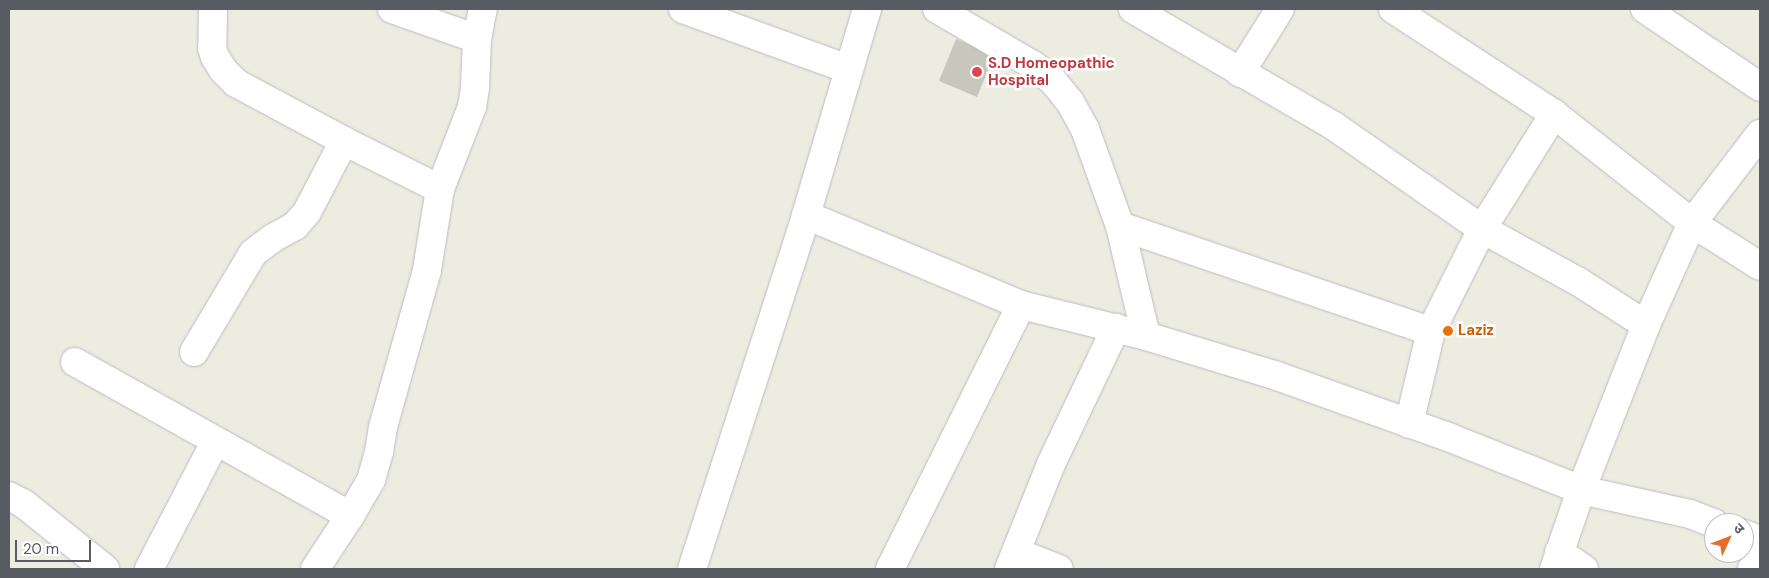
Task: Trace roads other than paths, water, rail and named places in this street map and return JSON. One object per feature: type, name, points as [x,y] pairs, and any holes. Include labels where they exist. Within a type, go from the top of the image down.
[{"type":"street","points":[[213,9],[212,48],[223,70],[236,83],[344,142],[440,189]]},
{"type":"street","points":[[392,9],[477,39]]},
{"type":"street","points":[[314,569],[350,516],[371,480],[427,270],[440,189],[472,107],[475,87],[477,39],[483,9]]},
{"type":"street","points":[[683,9],[848,70]]},
{"type":"street","points":[[692,569],[806,216],[867,9]]},
{"type":"street","points":[[937,9],[1033,66],[1053,81],[1070,102],[1085,129],[1120,226],[1146,336]]},
{"type":"street","points":[[1133,9],[1334,126],[1482,229],[1579,282],[1646,325]]},
{"type":"street","points":[[1240,73],[1280,9]]},
{"type":"street","points":[[1393,9],[1554,114],[1692,223],[1760,266]]},
{"type":"street","points":[[1645,9],[1760,87]]},
{"type":"street","points":[[1409,424],[1431,331],[1482,229],[1554,114]]},
{"type":"street","points":[[1584,569],[1556,560],[1581,490],[1646,325],[1692,223],[1760,134]]},
{"type":"street","points":[[194,352],[253,253],[273,238],[295,226],[307,212],[344,142]]},
{"type":"street","points":[[806,216],[1021,304],[1146,336],[1274,375],[1448,437],[1581,490],[1690,514],[1704,519]]},
{"type":"street","points":[[1120,226],[1431,331]]},
{"type":"street","points":[[890,569],[1021,304]]},
{"type":"street","points":[[1058,569],[1013,561],[1051,464],[1116,328]]},
{"type":"street","points":[[75,362],[350,516]]},
{"type":"street","points":[[149,569],[215,442]]},
{"type":"street","points":[[9,496],[24,504],[105,569]]},
{"type":"street","points":[[1752,569],[1760,557]]},
{"type":"place","name":"S.D Homeopathic Hospital","points":[[977,72]]},
{"type":"place","name":"Laziz","points":[[1448,331]]}]
